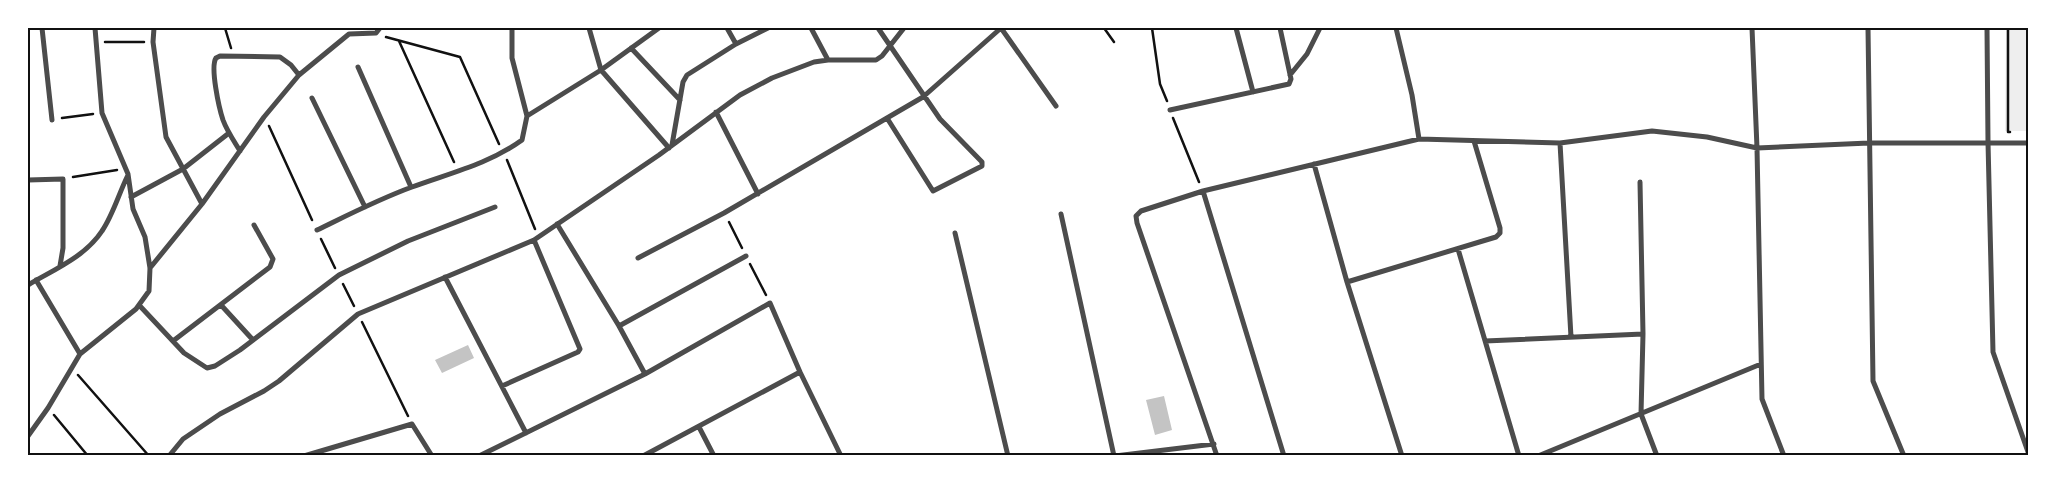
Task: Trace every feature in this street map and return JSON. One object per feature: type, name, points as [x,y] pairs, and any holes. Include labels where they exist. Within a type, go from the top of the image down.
[{"type":"street","points":[[42,28],[52,120]]},
{"type":"street","points":[[28,436],[48,408],[80,354],[139,305],[149,291],[150,268],[145,237],[133,209],[127,172],[102,112],[96,28]]},
{"type":"street","points":[[154,28],[153,42],[166,137],[202,204]]},
{"type":"street","points":[[349,28],[349,34]]},
{"type":"street","points":[[150,268],[202,204],[264,116],[299,76],[349,34],[376,33],[380,28]]},
{"type":"street","points":[[317,230],[411,187],[458,172],[504,153],[522,140],[527,116],[512,58],[512,28]]},
{"type":"street","points":[[589,28],[601,70],[670,147]]},
{"type":"street","points":[[527,116],[601,70],[659,28]]},
{"type":"street","points":[[727,28],[736,44]]},
{"type":"street","points":[[670,147],[683,82],[687,75],[736,44],[768,28]]},
{"type":"street","points":[[811,28],[828,60]]},
{"type":"street","points":[[878,28],[923,97],[940,119],[982,162],[982,166],[933,191],[887,118]]},
{"type":"street","points":[[169,456],[184,439],[220,414],[279,381],[358,314],[534,240],[670,147],[740,94],[772,78],[814,62],[828,60],[876,60],[882,56],[904,28]]},
{"type":"street","points":[[638,258],[758,194],[923,97],[1001,28],[1056,106]]},
{"type":"street","points":[[1236,28],[1253,92]]},
{"type":"street","points":[[1170,110],[1289,84],[1291,79],[1280,28]]},
{"type":"street","points":[[1290,75],[1306,54],[1320,28]]},
{"type":"street","points":[[1396,28],[1410,88],[1419,139]]},
{"type":"street","points":[[1752,28],[1757,148],[1762,399],[1784,456]]},
{"type":"street","points":[[1868,28],[1873,381],[1904,456]]},
{"type":"street","points":[[1987,28],[1993,352],[2028,452]]},
{"type":"street","points":[[631,48],[680,100]]},
{"type":"street","points":[[240,151],[229,133],[219,105],[214,61],[220,56],[280,57],[291,65],[299,76]]},
{"type":"street","points":[[358,67],[411,187]]},
{"type":"street","points":[[312,98],[365,207]]},
{"type":"street","points":[[716,112],[758,194]]},
{"type":"street","points":[[1217,456],[1137,223],[1136,216],[1141,211],[1203,190],[1419,139],[1560,143],[1652,131],[1707,137],[1757,148],[1869,143],[2028,142]]},
{"type":"street","points":[[131,197],[183,169],[229,133]]},
{"type":"street","points":[[1347,282],[1458,250],[1500,234],[1500,228],[1474,141]]},
{"type":"street","points":[[1560,143],[1571,337]]},
{"type":"street","points":[[1314,164],[1347,282],[1402,456]]},
{"type":"street","points":[[28,285],[92,245],[103,230],[127,172]]},
{"type":"street","points":[[28,180],[63,179],[63,248],[60,266]]},
{"type":"street","points":[[1640,182],[1644,334],[1640,414],[1656,456]]},
{"type":"street","points":[[1203,190],[1284,456]]},
{"type":"street","points":[[139,305],[184,352],[207,368],[220,362],[253,340],[339,274],[408,241],[495,207]]},
{"type":"street","points":[[1061,214],[1114,456],[1214,444]]},
{"type":"street","points":[[557,224],[620,326],[645,374]]},
{"type":"street","points":[[173,341],[270,267],[273,259],[254,225]]},
{"type":"street","points":[[955,233],[1008,456]]},
{"type":"street","points":[[502,386],[578,352],[580,349],[534,240]]},
{"type":"street","points":[[1458,250],[1519,456]]},
{"type":"street","points":[[620,326],[746,256]]},
{"type":"street","points":[[445,278],[526,433]]},
{"type":"street","points":[[36,280],[80,354]]},
{"type":"street","points":[[479,456],[645,374],[770,303],[800,372],[841,456]]},
{"type":"street","points":[[221,305],[253,340]]},
{"type":"street","points":[[1485,341],[1644,334]]},
{"type":"street","points":[[1538,456],[1761,364]]},
{"type":"street","points":[[643,456],[800,372]]},
{"type":"street","points":[[304,456],[412,424],[432,456]]},
{"type":"street","points":[[699,427],[714,456]]},
{"type":"path","points":[[225,28],[233,56]]},
{"type":"path","points":[[1104,28],[1114,42]]},
{"type":"path","points":[[2008,28],[2008,132],[2015,132]]},
{"type":"path","points":[[376,33],[398,41],[460,57],[533,221],[535,228],[534,240]]},
{"type":"path","points":[[398,41],[458,172]]},
{"type":"path","points":[[96,42],[153,42]]},
{"type":"path","points":[[52,120],[102,112]]},
{"type":"path","points":[[63,179],[127,172]]},
{"type":"path","points":[[72,368],[149,456]]},
{"type":"path","points":[[48,408],[88,456]]},
{"type":"shaded area","points":[[2006,28],[2028,28],[2028,131],[2005,131]]},
{"type":"building","points":[[468,345],[474,358],[442,373],[435,360]]},
{"type":"building","points":[[1164,396],[1172,430],[1155,435],[1146,400]]}]
